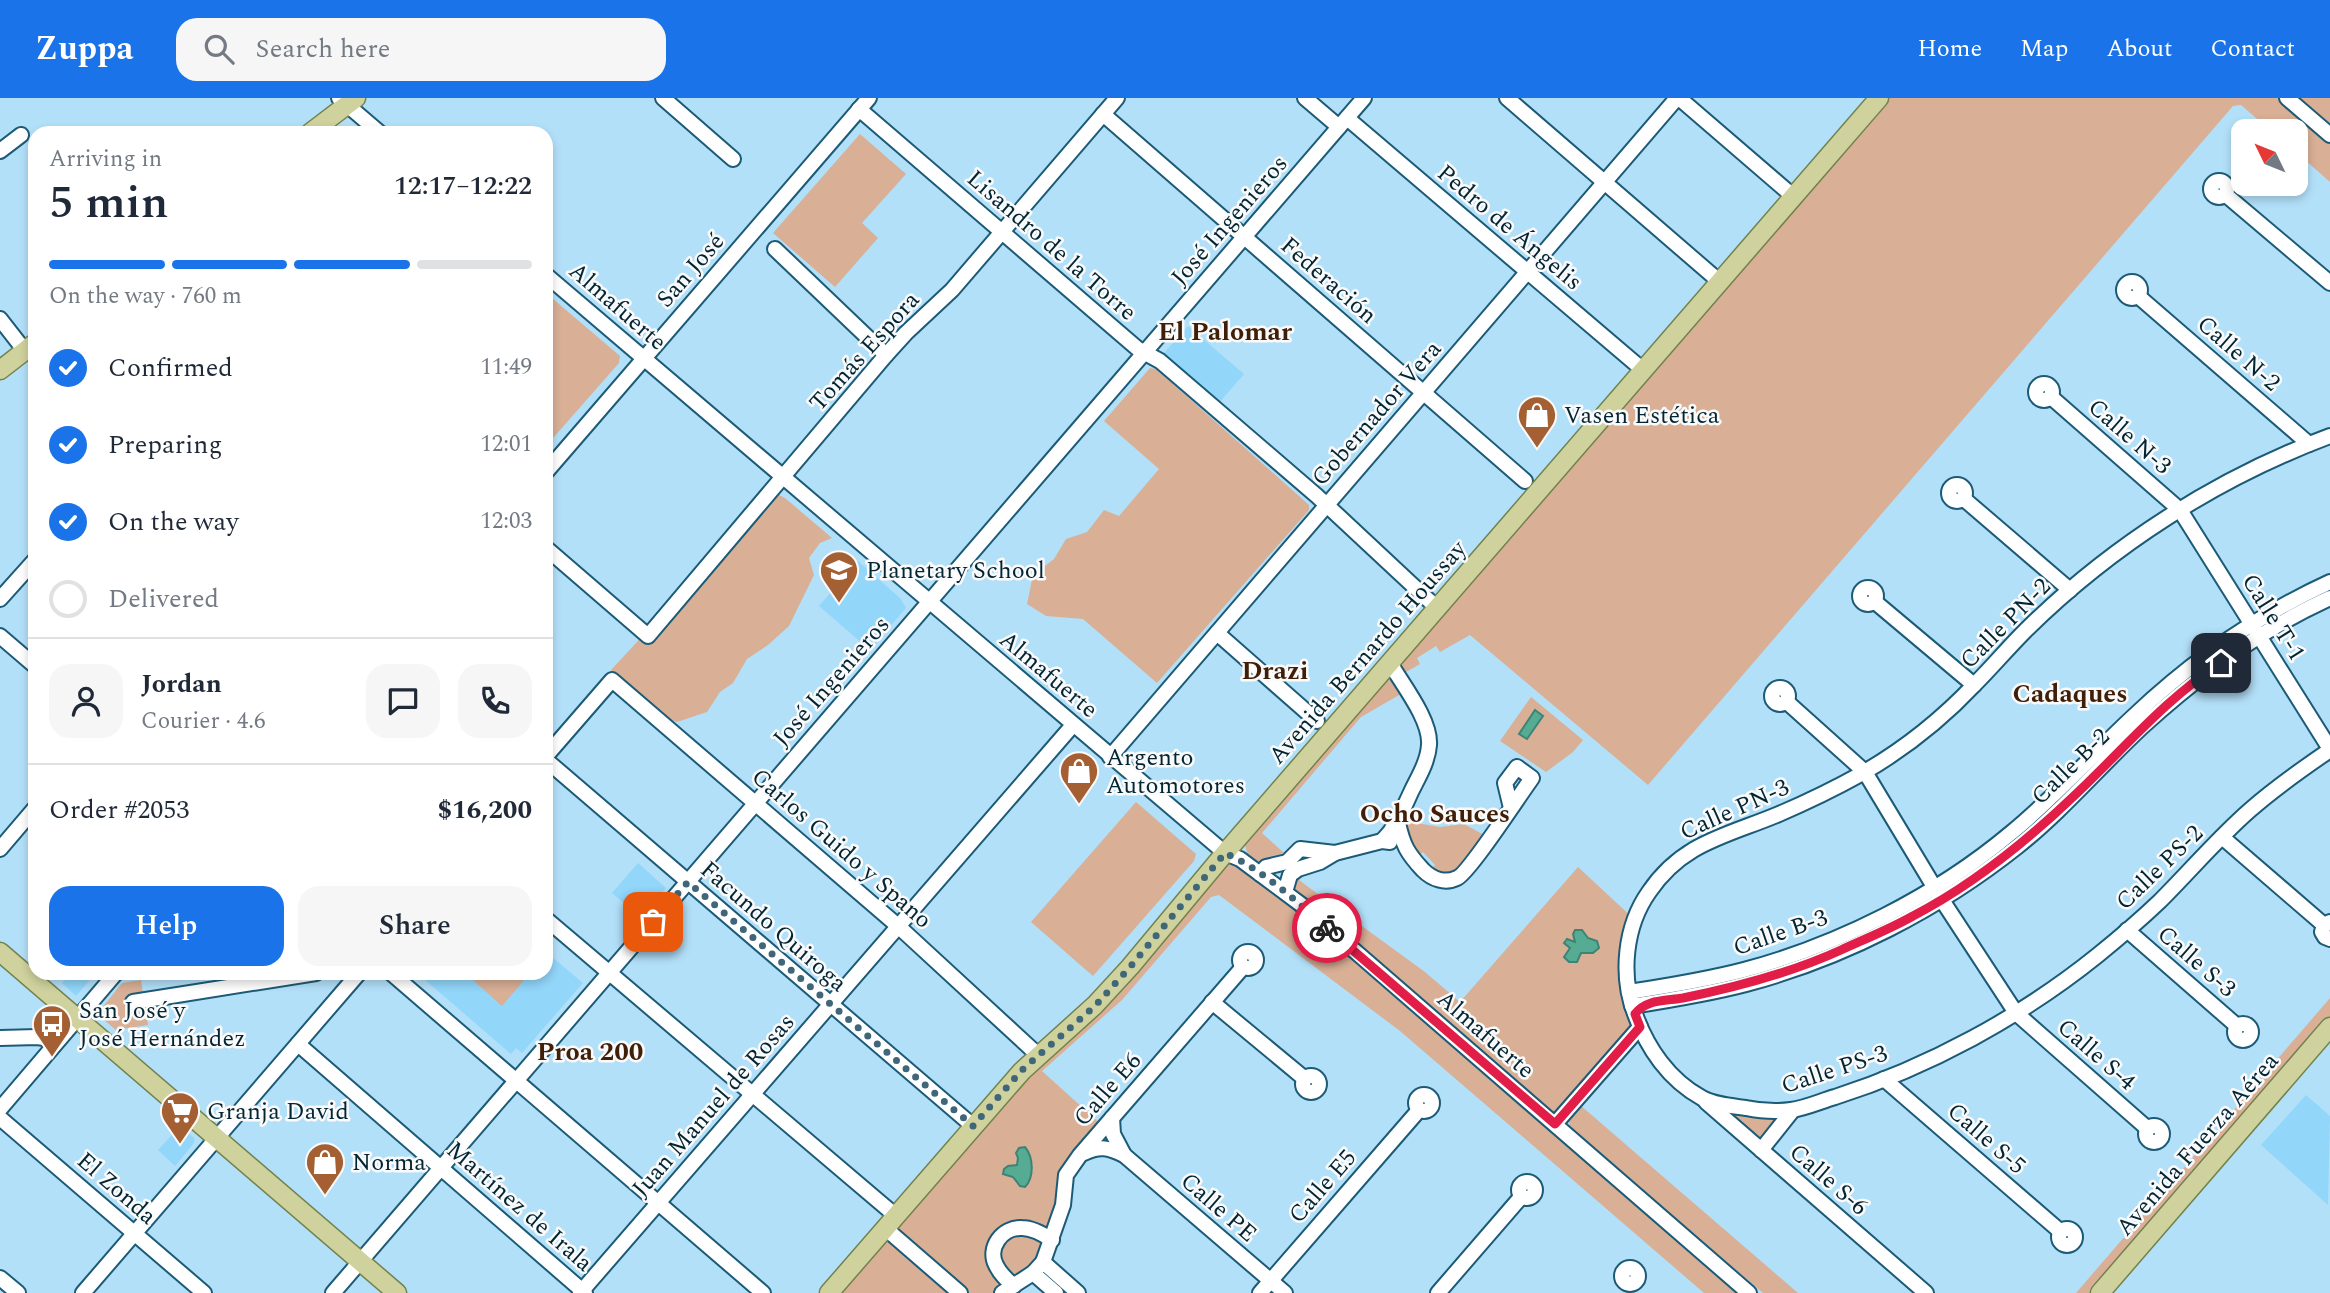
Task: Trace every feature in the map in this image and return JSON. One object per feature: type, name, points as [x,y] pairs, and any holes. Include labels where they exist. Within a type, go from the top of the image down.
[{"type":"main road","points":[[318,126],[347,100]]},
{"type":"main road","name":"Avenida Bernardo Houssay","points":[[829,1293],[1038,1055],[1095,1006],[1130,967],[1225,853],[1875,100]]},
{"type":"main road","points":[[0,370],[28,349]]},
{"type":"main road","points":[[0,951],[28,975]]},
{"type":"main road","points":[[34,980],[397,1293]]},
{"type":"main road","name":"Avenida Fuerza Aérea","points":[[2100,1293],[2330,1027]]},
{"type":"main road","name":"Avenida Fuerza Aérea","points":[[2112,1293],[2330,1041]]},
{"type":"street","points":[[663,98],[733,159]]},
{"type":"street","name":"Tomás Espora","points":[[553,554],[648,636],[886,355],[952,290],[1117,98]]},
{"type":"street","name":"Pedro de Ángelis","points":[[1305,98],[1343,122],[1528,271],[1643,370]]},
{"type":"street","name":"José Ingenieros","points":[[333,1293],[1364,98]]},
{"type":"street","points":[[1507,98],[1720,282]]},
{"type":"street","points":[[1678,98],[1794,197]]},
{"type":"street","name":"Gobernador Vera","points":[[1110,757],[1678,98]]},
{"type":"street","points":[[2287,98],[2330,135]]},
{"type":"street","points":[[347,100],[373,126]]},
{"type":"street","name":"Lisandro de la Torre","points":[[864,104],[1002,232],[1144,352],[1160,361],[1326,506],[1437,608]]},
{"type":"street","name":"San José","points":[[553,464],[864,104]]},
{"type":"street","name":"Federación","points":[[1103,114],[1525,481]]},
{"type":"street","points":[[0,151],[21,135]]},
{"type":"street","points":[[2226,195],[2330,284]]},
{"type":"street","points":[[775,249],[886,355]]},
{"type":"street","name":"Almafuerte","points":[[553,281],[1110,757],[1225,853],[1240,859],[1285,892],[1749,1293]]},
{"type":"street","name":"Calle N-2","points":[[2138,296],[2309,444]]},
{"type":"street","points":[[2,325],[28,345]]},
{"type":"street","name":"Calle N-3","points":[[2050,397],[2180,510]]},
{"type":"street","name":"Calle PN-2","points":[[1865,772],[1942,716],[2024,631],[2104,562],[2217,487],[2330,436]]},
{"type":"street","points":[[1964,499],[2070,590]]},
{"type":"street","name":"Calle T-1","points":[[2180,510],[2330,749]]},
{"type":"street","points":[[0,600],[28,568]]},
{"type":"street","points":[[2256,631],[2300,596],[2330,582]]},
{"type":"street","points":[[2256,631],[2330,598]]},
{"type":"street","points":[[1874,601],[1974,685]]},
{"type":"street","name":"Calle B-2","points":[[1939,893],[2018,846],[2075,795],[2142,727],[2256,631]]},
{"type":"street","points":[[1217,633],[1317,721]]},
{"type":"street","points":[[0,636],[28,660]]},
{"type":"street","points":[[1382,841],[1398,823],[1421,771],[1429,743],[1428,732],[1417,708],[1390,663]]},
{"type":"street","name":"Carlos Guido y Spano","points":[[553,750],[612,680],[898,926],[1038,1055]]},
{"type":"street","name":"Calle S-4","points":[[1787,702],[1865,772],[2016,1013],[2148,1129]]},
{"type":"street","name":"Juan Manuel de Rosas","points":[[582,1292],[1073,725]]},
{"type":"street","name":"Calle PS-2","points":[[2016,1013],[2127,930],[2157,904],[2249,811],[2330,749]]},
{"type":"street","name":"Facundo Quiroga","points":[[553,764],[973,1126]]},
{"type":"street","name":"Calle PN-3","points":[[1636,1009],[1627,962],[1630,939],[1635,920],[1650,890],[1670,866],[1698,845],[1787,811],[1865,772]]},
{"type":"street","points":[[1398,823],[1404,848],[1426,873],[1437,880],[1448,881],[1458,878],[1511,808]]},
{"type":"street","points":[[0,849],[28,816]]},
{"type":"street","points":[[2222,837],[2328,929]]},
{"type":"street","points":[[1285,892],[1289,868],[1300,849],[1335,853],[1382,841],[1404,848]]},
{"type":"street","points":[[1260,874],[1266,867],[1289,868]]},
{"type":"street","name":"Calle B-3","points":[[1636,1009],[1715,991],[1873,935],[1939,893]]},
{"type":"street","points":[[553,925],[753,1094],[890,1222],[960,1293]]},
{"type":"street","name":"Calle S-3","points":[[2127,930],[2237,1026]]},
{"type":"street","name":"Calle E6","points":[[1038,1268],[1052,1240],[1063,1205],[1066,1175],[1080,1155],[1243,967]]},
{"type":"street","points":[[0,1109],[110,980]]},
{"type":"street","points":[[133,1002],[272,980]]},
{"type":"street","points":[[83,1293],[353,980]]},
{"type":"street","points":[[399,980],[763,1293]]},
{"type":"street","points":[[1212,1002],[1304,1079]]},
{"type":"street","points":[[1555,1124],[1636,1009]]},
{"type":"street","name":"Calle PS-3","points":[[1636,1009],[1648,1047],[1659,1061],[1702,1098],[1725,1105],[1765,1111],[1793,1110],[1884,1079],[2016,1013]]},
{"type":"street","points":[[0,1038],[37,1037],[58,1040]]},
{"type":"street","name":"Martínez de Irala","points":[[298,1044],[582,1292]]},
{"type":"street","name":"Calle S-5","points":[[1884,1079],[2061,1231]]},
{"type":"street","name":"Calle S-6","points":[[1702,1098],[1926,1293]]},
{"type":"street","name":"Calle E5","points":[[1260,1293],[1419,1110]]},
{"type":"street","points":[[1761,1150],[1793,1110]]},
{"type":"street","name":"El Zonda","points":[[0,1118],[204,1293]]},
{"type":"street","name":"Calle PE","points":[[1112,1118],[1113,1134],[1124,1155],[1284,1293]]},
{"type":"street","points":[[1080,1155],[1095,1147],[1108,1148],[1124,1155]]},
{"type":"street","points":[[1438,1293],[1521,1197]]},
{"type":"street","points":[[1038,1268],[1008,1289],[995,1264],[993,1247],[1012,1229],[1033,1230],[1052,1240]]},
{"type":"street","points":[[1038,1268],[1056,1293]]},
{"type":"street","points":[[1038,1268],[1078,1293]]},
{"type":"street","points":[[0,1278],[18,1293]]},
{"type":"shaded area","points":[[1879,98],[2279,98],[2303,119],[2257,119],[2241,105],[2233,106],[1648,785],[1470,635],[1440,652],[1436,646],[1417,658],[1420,664],[1401,675],[1395,664]]},
{"type":"shaded area","points":[[2287,98],[2330,98],[2330,135]]},
{"type":"shaded area","points":[[2308,123],[2330,142],[2330,182],[2308,163]]},
{"type":"shaded area","points":[[860,134],[906,174],[862,223],[878,238],[835,287],[773,233]]},
{"type":"shaded area","points":[[553,299],[620,356],[619,363],[553,438]]},
{"type":"shaded area","points":[[1188,326],[1244,374],[1219,403],[1163,354]]},
{"type":"shaded area","points":[[1150,368],[1156,369],[1309,505],[1309,510],[1157,683],[1083,619],[1046,616],[1027,604],[1033,575],[1054,559],[1066,539],[1087,532],[1104,510],[1119,516],[1159,469],[1104,421]]},
{"type":"shaded area","points":[[775,493],[785,498],[832,538],[820,543],[809,558],[814,575],[789,626],[747,659],[733,683],[720,692],[707,712],[677,722],[668,719],[611,670]]},
{"type":"shaded area","name":"Planetary School","points":[[858,561],[900,598],[906,608],[870,650],[819,606]]},
{"type":"shaded area","points":[[2330,582],[2330,598],[2201,676],[2018,846],[1780,974],[1632,1006],[1640,1027],[1557,1112],[1551,1112],[1292,891],[1296,874],[1298,879],[1425,972],[1460,1002],[1578,867],[1635,920],[1629,991],[1745,970],[1907,904],[2009,835],[2193,664]]},
{"type":"shaded area","points":[[1388,673],[1401,694],[1361,717],[1262,833],[1284,853],[1268,857],[1267,862],[1253,864],[1244,841]]},
{"type":"shaded area","points":[[1531,697],[1583,740],[1573,752],[1546,772],[1500,741]]},
{"type":"shaded area","points":[[1535,710],[1543,716],[1527,739],[1519,734]]},
{"type":"shaded area","points":[[1136,802],[1196,854],[1194,861],[1093,976],[1031,922]]},
{"type":"shaded area","points":[[1405,821],[1440,827],[1464,824],[1484,835],[1463,865],[1457,870],[1441,873],[1430,871],[1435,865],[1423,852],[1418,857],[1404,830]]},
{"type":"shaded area","points":[[1225,853],[1240,859],[1749,1293],[1704,1293],[1400,1031],[1219,895],[1211,897],[1122,1000],[1042,1071],[1104,1127],[1080,1155],[1043,1262],[1078,1293],[1056,1293],[1033,1273],[1002,1293],[829,1293],[1038,1055]]},
{"type":"shaded area","points":[[638,863],[666,888],[640,917],[612,893]]},
{"type":"shaded area","points":[[1575,930],[1582,930],[1588,938],[1597,941],[1599,948],[1593,953],[1581,953],[1577,962],[1569,962],[1564,957],[1570,948],[1564,943],[1567,939],[1575,942]]},
{"type":"shaded area","points":[[553,958],[583,983],[522,1053],[516,1048],[511,1054],[425,980],[553,980]]},
{"type":"shaded area","points":[[65,980],[90,980],[76,996],[62,983]]},
{"type":"shaded area","points":[[141,980],[148,1025],[116,1030],[97,1014],[122,983]]},
{"type":"shaded area","points":[[473,980],[524,980],[502,1006]]},
{"type":"shaded area","points":[[2330,998],[2330,1021],[2097,1293],[2076,1293]]},
{"type":"shaded area","points":[[2306,1095],[2330,1116],[2328,1205],[2261,1145]]},
{"type":"shaded area","points":[[1702,1098],[1793,1110],[1761,1150]]},
{"type":"shaded area","points":[[1580,1105],[1798,1293],[1763,1293],[1570,1129],[1569,1121]]},
{"type":"shaded area","points":[[180,1126],[194,1138],[194,1143],[175,1166],[158,1150]]},
{"type":"shaded area","points":[[1025,1147],[1032,1168],[1025,1187],[1020,1186],[1013,1177],[1003,1174],[1008,1166],[1017,1165],[1016,1153],[1019,1148]]},
{"type":"way so far","points":[[653,922],[688,882],[973,1126],[1022,1070],[1095,1006],[1225,853],[1240,859],[1285,892],[1327,928]]},
{"type":"place","name":"Vasen Estética","points":[[1537,449]]},
{"type":"place","name":"Planetary School","points":[[839,604]]},
{"type":"place","name":"Argento Automotores","points":[[1079,805]]},
{"type":"place","name":"San José y José Hernández","points":[[52,1058]]},
{"type":"place","name":"Granja David","points":[[180,1145]]},
{"type":"place","name":"Norma","points":[[325,1196]]},
{"type":"district","name":"El Palomar","points":[[1225,331]]},
{"type":"district","name":"Drazi","points":[[1275,670]]},
{"type":"district","name":"Cadaques","points":[[2070,693]]},
{"type":"district","name":"Ocho Sauces","points":[[1435,813]]},
{"type":"district","name":"Proa 200","points":[[590,1051]]},
{"type":"route","points":[[1327,928],[1555,1124],[1640,1027],[1635,1014],[1645,1004],[1715,991],[1780,974],[1873,935],[1942,900],[2018,846],[2075,795],[2142,727],[2201,676],[2221,663]]}]
